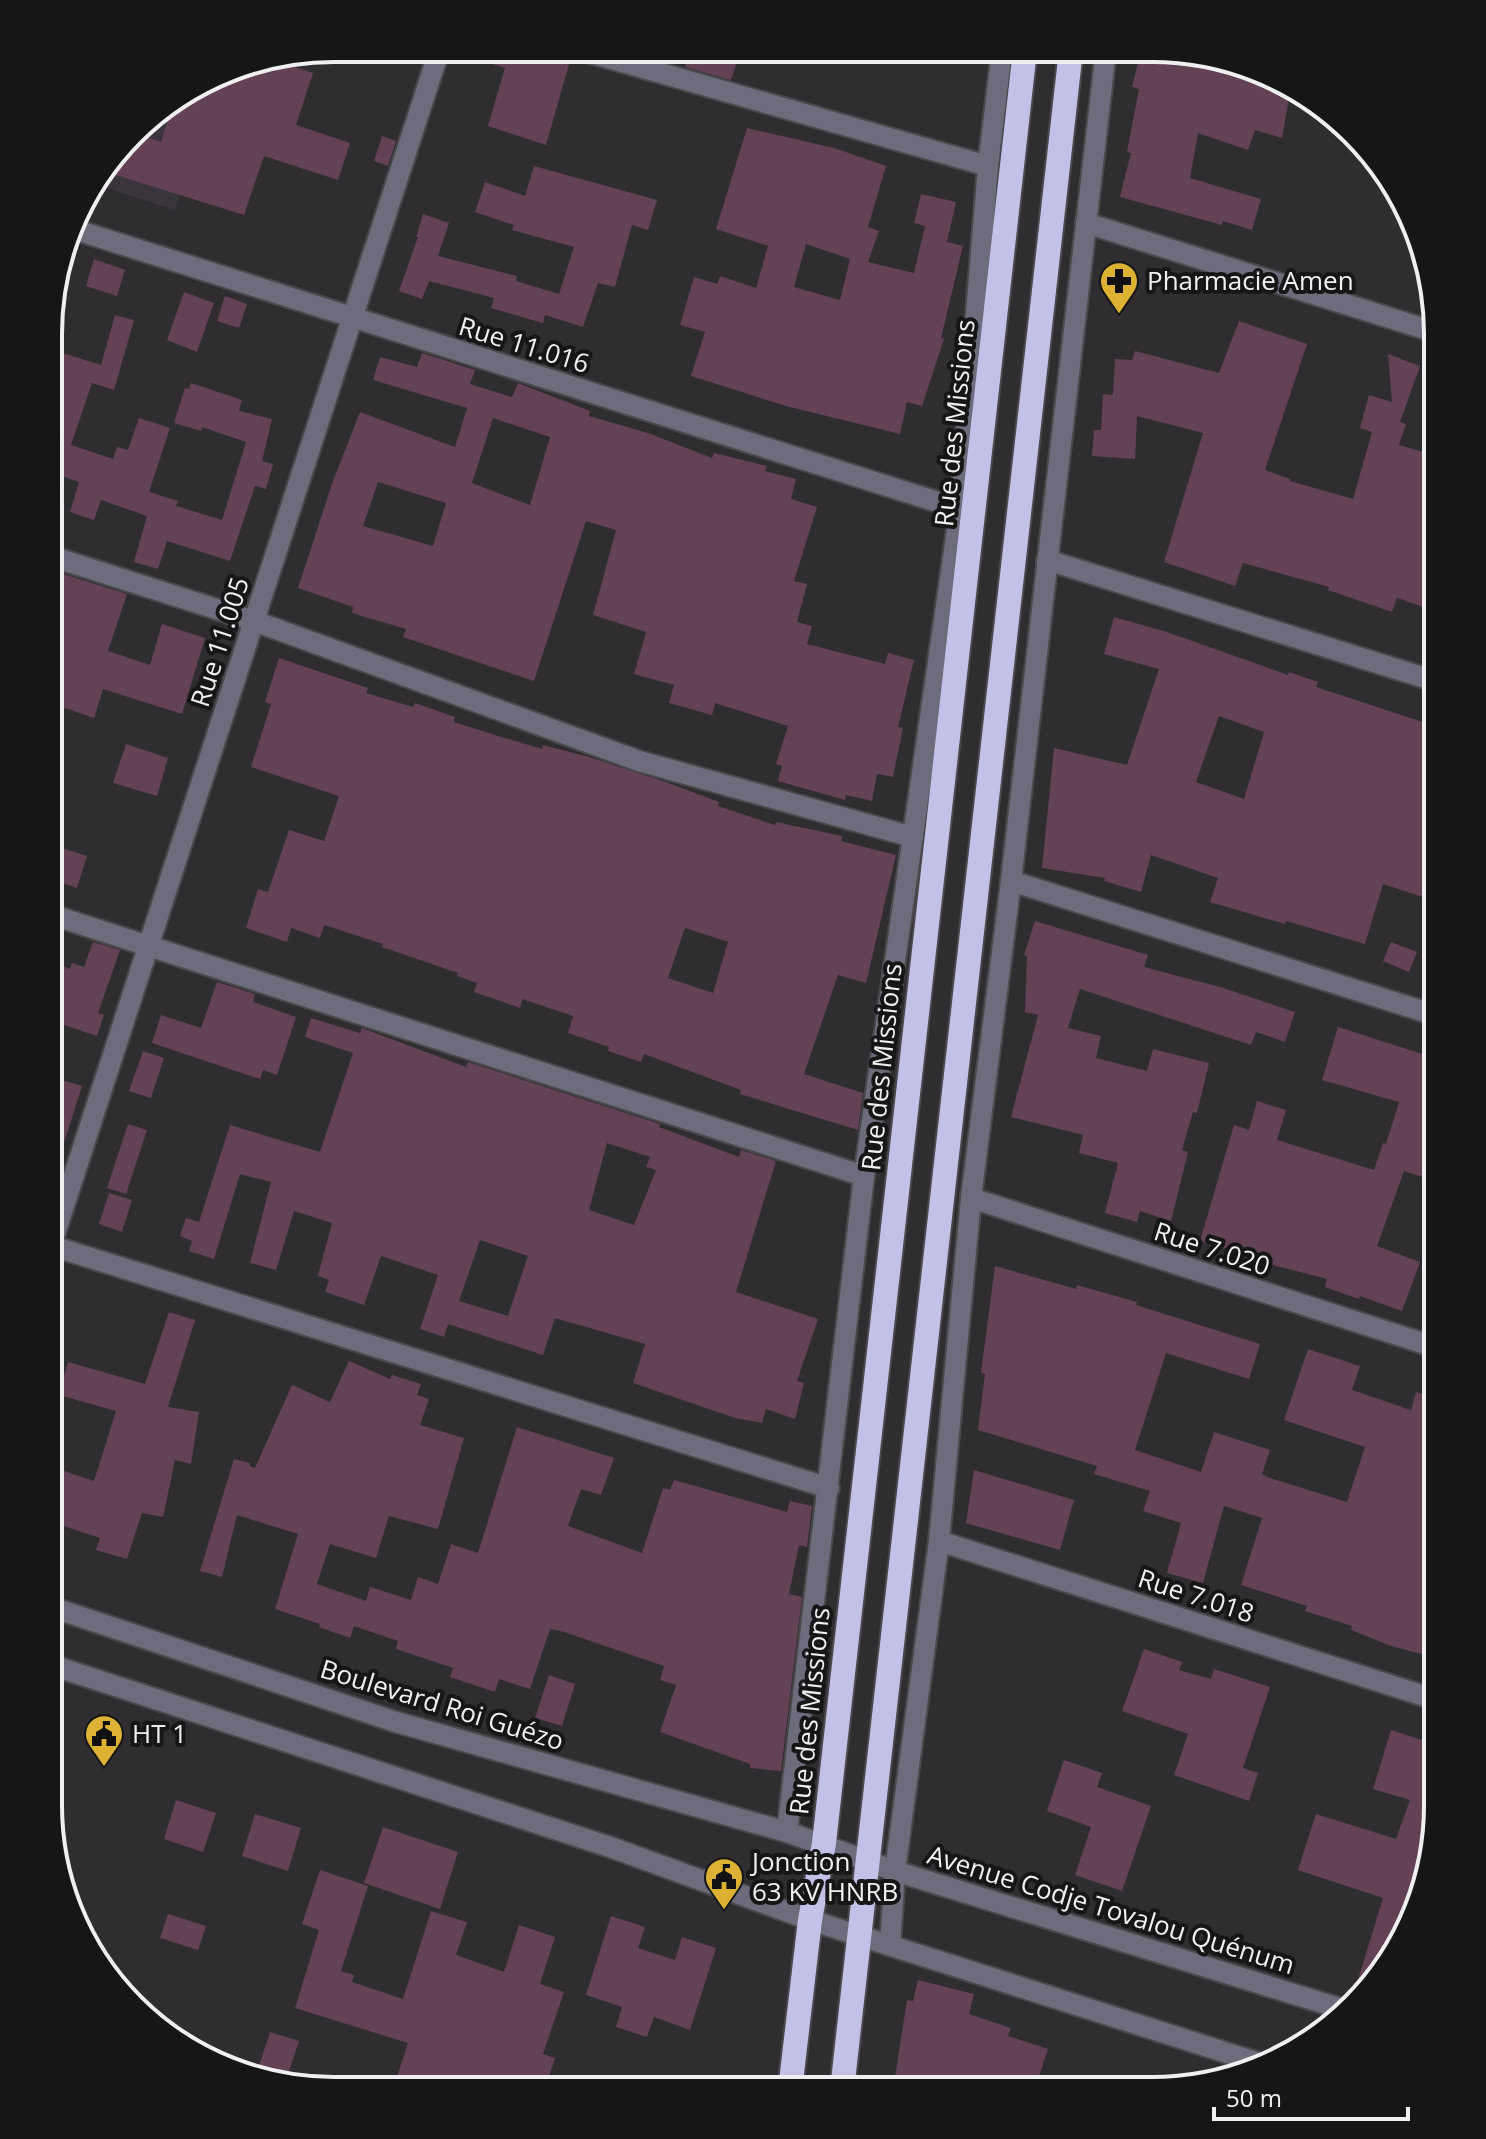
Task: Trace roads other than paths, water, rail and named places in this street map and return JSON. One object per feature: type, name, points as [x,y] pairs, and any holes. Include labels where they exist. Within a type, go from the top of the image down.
[{"type":"highway","name":"Rue des Missions","points":[[792,2077],[810,1920],[824,1843],[1024,62]]},
{"type":"highway","points":[[843,2077],[1070,62]]},
{"type":"street","name":"Rue 11.005","points":[[62,1211],[435,62]]},
{"type":"street","points":[[622,62],[988,166]]},
{"type":"street","points":[[787,1832],[864,1176],[960,509],[988,166],[1001,62]]},
{"type":"street","points":[[890,1945],[895,1871],[939,1541],[971,1198],[1011,881],[1105,62]]},
{"type":"street","points":[[1086,223],[1424,329]]},
{"type":"street","name":"Rue 11.016","points":[[82,232],[960,509]]},
{"type":"street","points":[[62,560],[254,621],[639,761],[913,837]]},
{"type":"street","points":[[1047,560],[1424,678]]},
{"type":"street","points":[[1011,881],[1424,1011]]},
{"type":"street","points":[[62,918],[864,1176]]},
{"type":"street","name":"Rue 7.020","points":[[971,1198],[1423,1343]]},
{"type":"street","points":[[62,1252],[829,1488]]},
{"type":"street","name":"Rue 7.018","points":[[939,1541],[1423,1696]]},
{"type":"street","name":"Boulevard Roi Guézo","points":[[62,1611],[396,1722],[824,1843]]},
{"type":"street","points":[[62,1669],[623,1852],[810,1920],[1247,2059]]},
{"type":"street","name":"Avenue Codje Tovalou Quénum","points":[[824,1843],[895,1871],[1334,2006]]},
{"type":"place","name":"Pharmacie Amen","points":[[1119,315]]},
{"type":"place","name":"HT 1","points":[[104,1768]]},
{"type":"place","name":"Jonction 63 KV HNRB","points":[[724,1911]]}]
